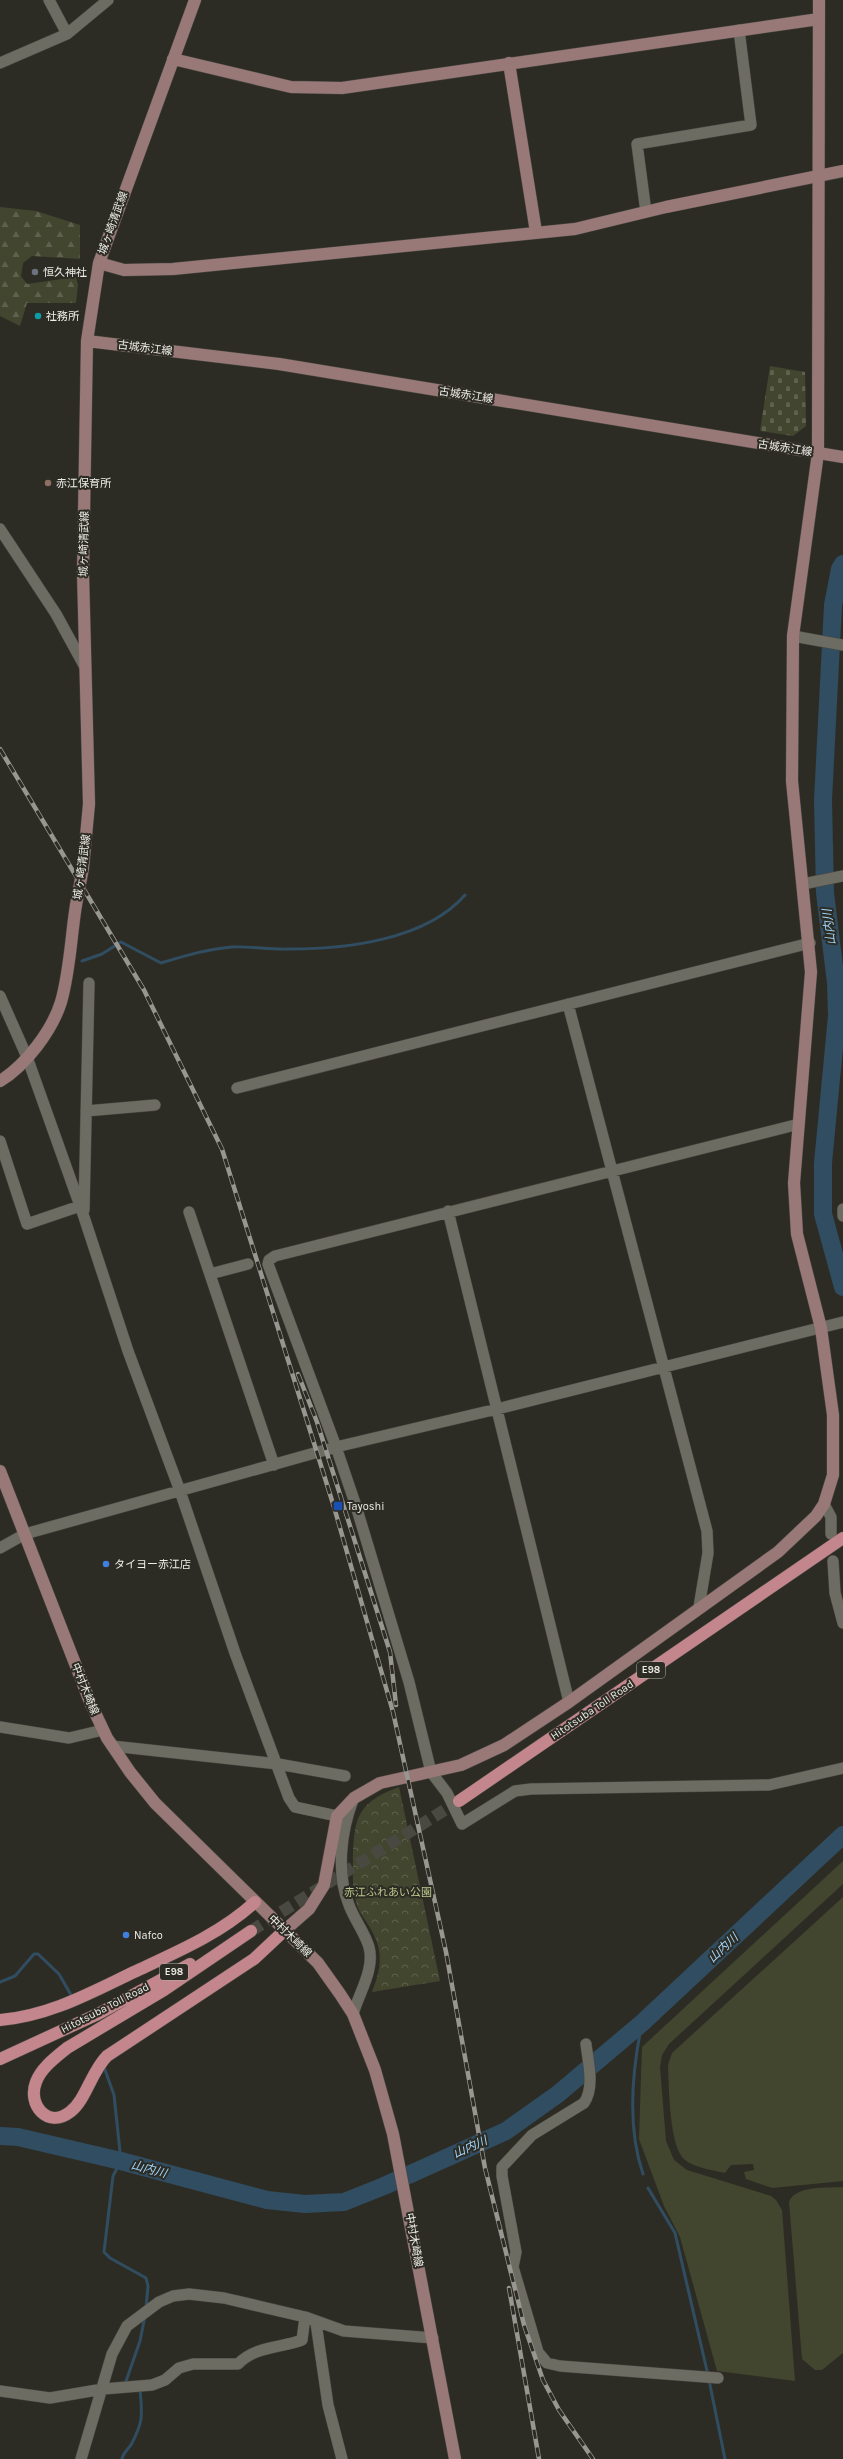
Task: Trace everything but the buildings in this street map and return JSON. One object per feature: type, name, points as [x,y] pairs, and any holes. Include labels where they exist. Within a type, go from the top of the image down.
[{"type":"main road","name":"Hitotsuba Toll Road","points":[[459,1801],[843,1538]]},
{"type":"main road","points":[[0,2020],[38,2014],[90,1993],[192,1945],[238,1918],[255,1902]]},
{"type":"main road","name":"Hitotsuba Toll Road","points":[[0,2059],[98,2014],[251,1931],[164,1990],[67,2048],[52,2060],[37,2081],[34,2101],[37,2108],[45,2117],[52,2118],[68,2113],[79,2101],[94,2070],[107,2056],[254,1959],[285,1930]]},
{"type":"main road","points":[[0,2050],[98,2014]]},
{"type":"street","points":[[49,0],[67,34]]},
{"type":"street","points":[[2,60],[67,34],[108,0]]},
{"type":"street","name":"城ヶ崎清武線","points":[[0,1081],[8,1076],[26,1057],[46,1032],[61,1002],[83,868],[89,804],[83,573],[87,342],[99,263],[195,0]]},
{"type":"street","points":[[285,1930],[309,1909],[324,1885],[337,1816],[354,1798],[380,1783],[461,1765],[504,1745],[569,1702],[699,1607],[778,1552],[816,1516],[824,1504],[833,1474],[834,1448],[830,1389],[821,1328],[797,1234],[794,1183],[810,1000],[810,943],[808,883],[792,781],[793,636],[818,453],[819,0]]},
{"type":"street","points":[[174,59],[291,87],[342,88],[819,19]]},
{"type":"street","points":[[646,212],[637,144],[751,125],[739,30]]},
{"type":"street","points":[[509,63],[536,232]]},
{"type":"street","points":[[99,263],[124,270],[173,269],[575,229],[646,212],[843,171]]},
{"type":"street","name":"古城赤江線","points":[[87,342],[279,364],[843,457]]},
{"type":"street","points":[[0,529],[56,614],[85,667]]},
{"type":"street","points":[[793,636],[843,645]]},
{"type":"street","points":[[808,883],[843,876]]},
{"type":"street","points":[[237,1088],[810,943]]},
{"type":"street","points":[[82,1212],[89,983]]},
{"type":"street","points":[[0,996],[26,1057],[82,1212],[128,1351],[180,1491],[236,1653],[278,1764],[289,1798],[295,1807],[337,1816]]},
{"type":"street","points":[[568,1004],[613,1169],[707,1531],[708,1553],[699,1607]]},
{"type":"street","points":[[86,1111],[155,1105]]},
{"type":"street","points":[[799,1124],[613,1169],[275,1256],[269,1260],[268,1264],[336,1447],[405,1667],[432,1772],[447,1793],[462,1824],[515,1791],[531,1789],[769,1785],[843,1768]]},
{"type":"street","points":[[0,1141],[26,1224],[82,1212]]},
{"type":"street","points":[[843,1209],[843,1216]]},
{"type":"street","points":[[189,1212],[274,1465]]},
{"type":"street","points":[[448,1212],[569,1702]]},
{"type":"street","points":[[210,1274],[248,1264]]},
{"type":"street","points":[[0,1548],[25,1534],[336,1447],[497,1409],[838,1323]]},
{"type":"street","name":"中村木崎線","points":[[0,1470],[90,1702],[112,1746],[155,1803],[318,1963],[353,2014],[386,2104],[399,2160],[455,2459]]},
{"type":"street","points":[[824,1504],[831,1517],[831,1534]]},
{"type":"street","points":[[833,1561],[835,1593],[843,1623]]},
{"type":"street","points":[[0,1727],[69,1738],[103,1730]]},
{"type":"street","points":[[112,1746],[278,1764],[345,1776]]},
{"type":"street","points":[[353,2014],[358,1994],[369,1972],[369,1947],[348,1905],[341,1881],[347,1816],[354,1798]]},
{"type":"street","points":[[586,2044],[590,2088],[584,2103],[532,2135],[502,2167],[502,2176],[516,2252],[513,2267],[538,2352],[547,2363],[560,2366],[718,2378]]},
{"type":"street","points":[[81,2459],[103,2389],[112,2354],[127,2326],[159,2302],[173,2296],[189,2294],[224,2298],[306,2317],[316,2323],[353,2333],[433,2338]]},
{"type":"street","points":[[0,2391],[50,2398],[103,2389],[152,2385],[165,2380],[179,2368],[193,2364],[238,2364],[246,2356],[258,2351],[302,2340],[306,2317]]},
{"type":"street","points":[[316,2323],[328,2405],[342,2459]]},
{"type":"green space","points":[[0,207],[36,211],[80,225],[80,259],[32,256],[23,263],[21,276],[27,284],[76,277],[78,285],[76,303],[27,303],[20,326],[0,316]]},
{"type":"green space","points":[[770,366],[805,372],[806,426],[793,436],[760,431]]},
{"type":"green space","name":"赤江ふれあい公園","points":[[399,1787],[440,1981],[372,1992],[378,1975],[380,1959],[374,1935],[359,1910],[355,1900],[353,1878],[355,1834],[360,1814],[366,1806],[374,1799]]},
{"type":"green space","points":[[843,1861],[843,1884],[669,2044],[662,2055],[660,2067],[666,2141],[674,2160],[687,2170],[771,2196],[776,2200],[782,2210],[795,2381],[717,2371],[680,2237],[664,2206],[639,2139],[642,2047]]},
{"type":"green space","points":[[843,1897],[843,2181],[772,2188],[746,2179],[744,2172],[754,2170],[753,2164],[731,2165],[725,2173],[689,2163],[680,2153],[673,2130],[668,2065],[672,2053]]},
{"type":"green space","points":[[843,2187],[843,2353],[822,2370],[815,2370],[802,2359],[789,2202],[792,2197],[805,2190],[813,2188]]},
{"type":"waterway","name":"山内川","points":[[843,564],[840,569],[833,605],[823,800],[825,893],[836,983],[837,1016],[823,1163],[823,1214],[843,1287]]},
{"type":"waterway","points":[[82,961],[102,954],[121,942],[161,963],[187,955],[232,947],[312,949],[360,944],[407,932],[429,922],[449,910],[465,895]]},
{"type":"waterway","name":"山内川","points":[[0,2136],[18,2137],[121,2161],[267,2200],[305,2204],[344,2202],[384,2186],[506,2131],[558,2094],[642,2023],[843,1835]]},
{"type":"waterway","points":[[0,1982],[15,1976],[34,1954],[38,1954],[59,1974],[71,1995]]},
{"type":"waterway","points":[[642,2023],[634,2079],[633,2118],[638,2156],[643,2174]]},
{"type":"waterway","points":[[104,2067],[114,2095],[121,2161],[113,2176],[104,2252],[110,2258],[146,2278],[148,2286],[146,2308]]},
{"type":"waterway","points":[[648,2188],[675,2233],[708,2375]]},
{"type":"waterway","points":[[125,2384],[140,2341],[145,2316]]},
{"type":"waterway","points":[[709,2380],[725,2459]]},
{"type":"waterway","points":[[122,2459],[139,2428],[142,2411],[140,2389]]},
{"type":"tunnel","points":[[251,1931],[459,1801]]},
{"type":"railway","points":[[0,749],[144,990],[222,1149],[334,1507],[393,1712],[446,1952],[485,2168],[524,2325],[543,2380],[559,2410],[593,2459]]},
{"type":"railway","points":[[298,1374],[317,1422],[390,1652],[396,1705]]},
{"type":"railway","points":[[509,2288],[539,2459]]},
{"type":"place","name":"恒久神社","points":[[35,272]]},
{"type":"place","name":"社務所","points":[[38,316]]},
{"type":"place","name":"赤江保育所","points":[[48,483]]},
{"type":"place","name":"Tayoshi","points":[[338,1506]]},
{"type":"place","name":"タイヨー赤江店","points":[[106,1564]]},
{"type":"place","name":"Nafco","points":[[126,1935]]}]
